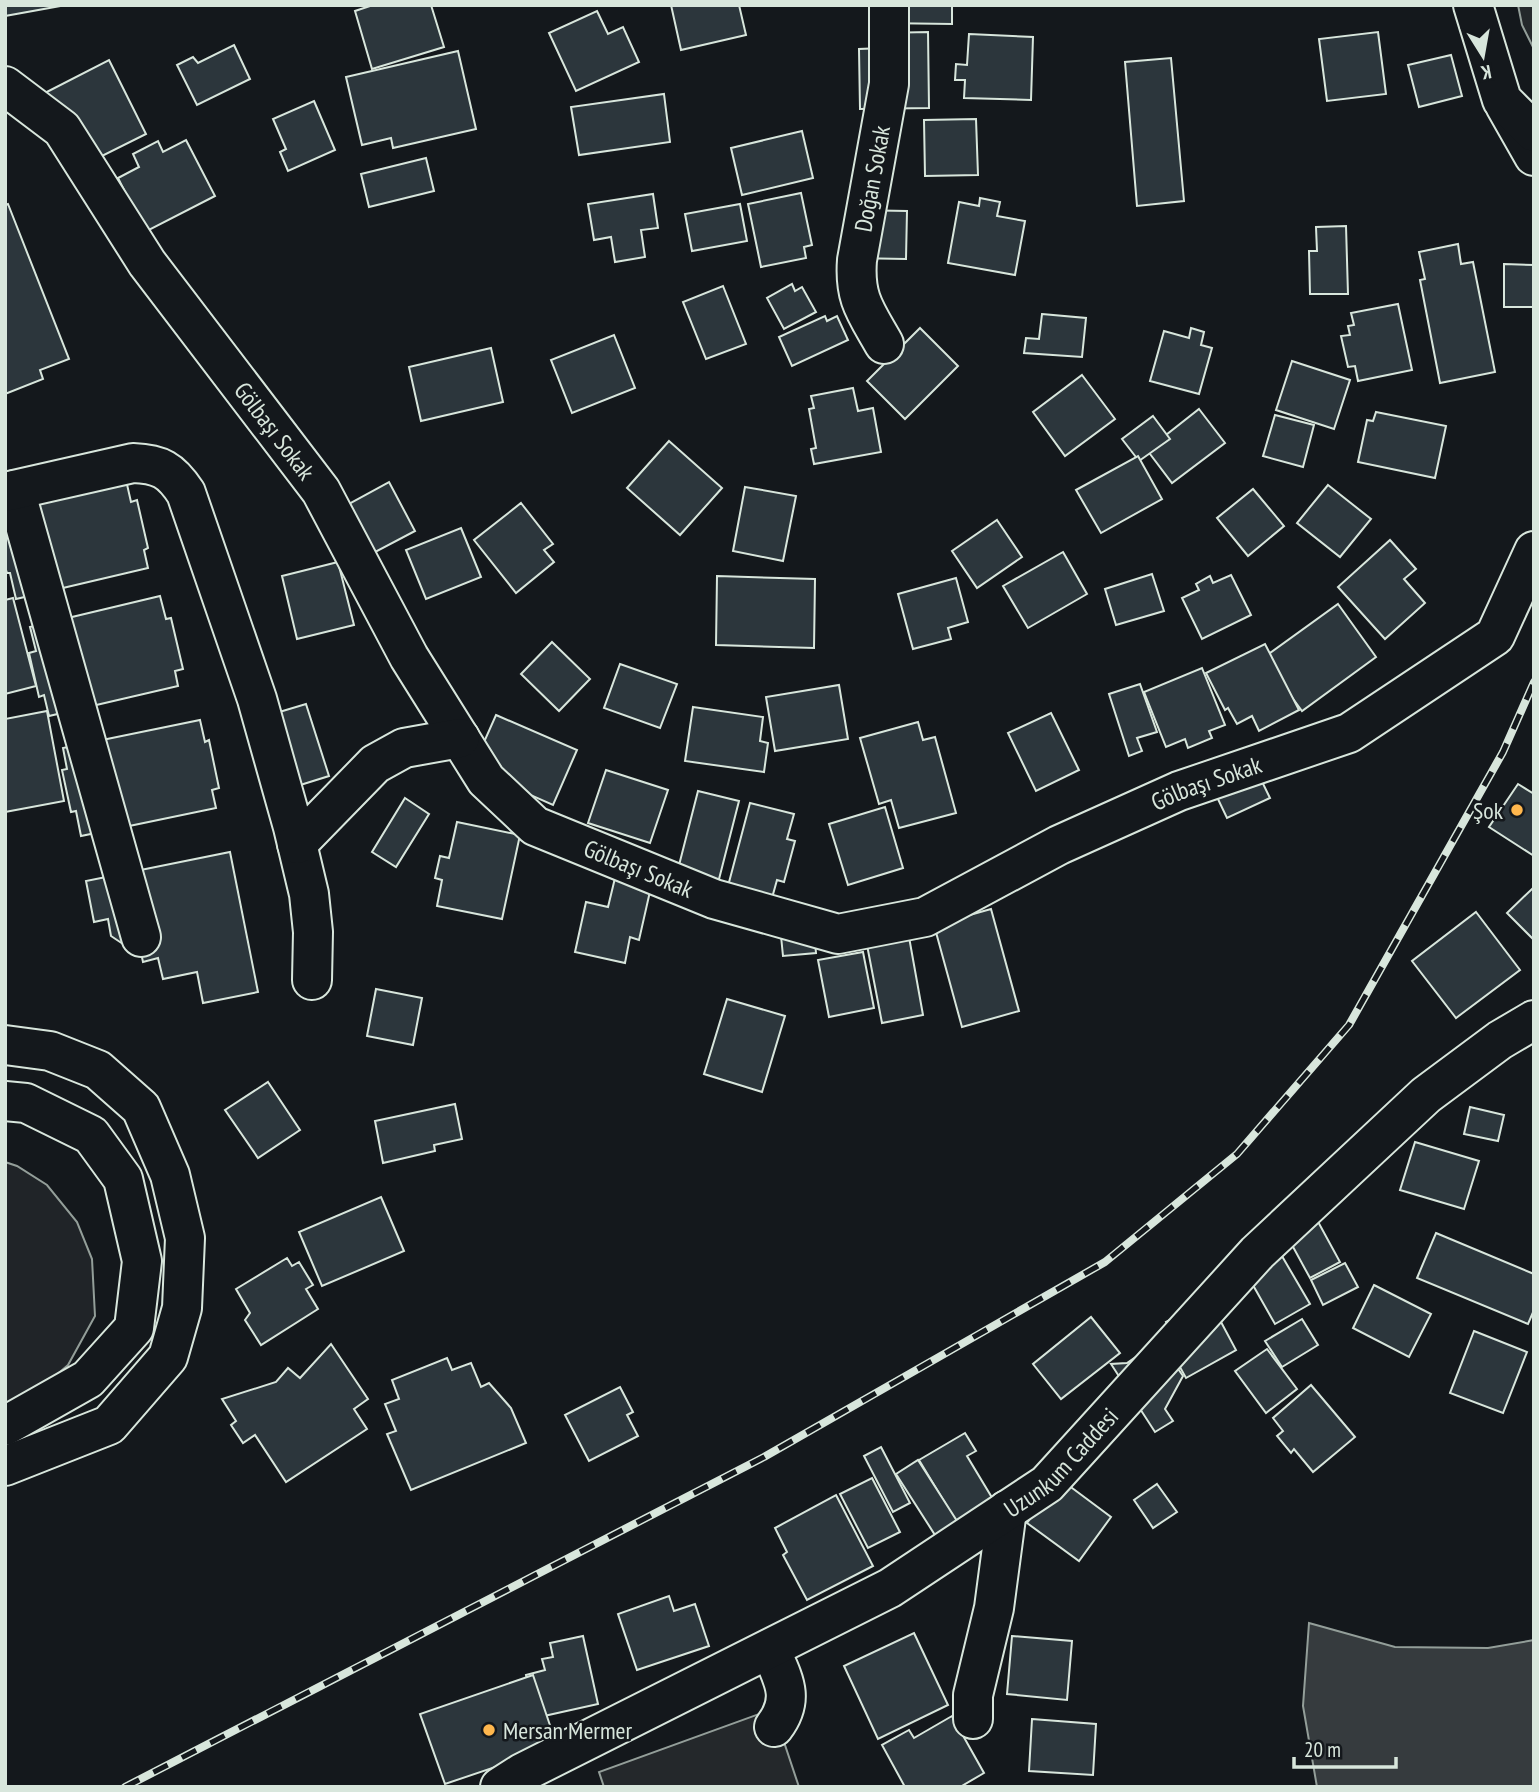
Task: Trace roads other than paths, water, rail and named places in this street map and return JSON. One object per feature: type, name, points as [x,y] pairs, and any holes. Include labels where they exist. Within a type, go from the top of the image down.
[{"type":"main road","name":"Doğan Sokak","points":[[884,344],[861,303],[856,282],[857,260],[889,84],[888,5]]},
{"type":"main road","points":[[1473,5],[1502,100],[1534,156]]},
{"type":"main road","name":"Gölbaşı Sokak","points":[[5,86],[62,128],[146,263],[321,491],[409,657],[486,780],[535,826],[714,899],[838,934],[925,917],[1059,845],[1179,790],[1349,733],[1494,636],[1534,551]]},
{"type":"main road","points":[[1502,100],[1534,132]]},
{"type":"main road","points":[[141,937],[10,491],[133,463],[151,464],[164,469],[176,478],[186,493],[257,699],[297,844],[311,906],[312,980]]},
{"type":"main road","points":[[297,844],[375,764],[404,748],[460,738]]},
{"type":"main road","name":"Uzunkum Caddesi","points":[[500,1787],[522,1773],[890,1588],[1047,1484],[1257,1253],[1426,1095],[1500,1040],[1534,1020]]},
{"type":"main road","points":[[5,1045],[50,1051],[98,1070],[141,1108],[170,1175],[185,1238],[182,1308],[168,1357],[109,1425],[5,1466]]},
{"type":"main road","points":[[5,1101],[26,1103],[91,1135],[123,1179],[142,1261],[134,1328],[88,1380],[5,1426]]},
{"type":"main road","points":[[973,1719],[973,1695],[994,1608],[1007,1510]]},
{"type":"main road","points":[[770,1649],[785,1682],[786,1693],[786,1707],[775,1727]]},
{"type":"railway","points":[[125,1787],[764,1457],[1105,1262],[1237,1154],[1349,1025],[1503,752],[1534,682]]},
{"type":"place","name":"Şok","points":[[1517,810]]},
{"type":"place","name":"Mersan Mermer","points":[[489,1730]]}]
